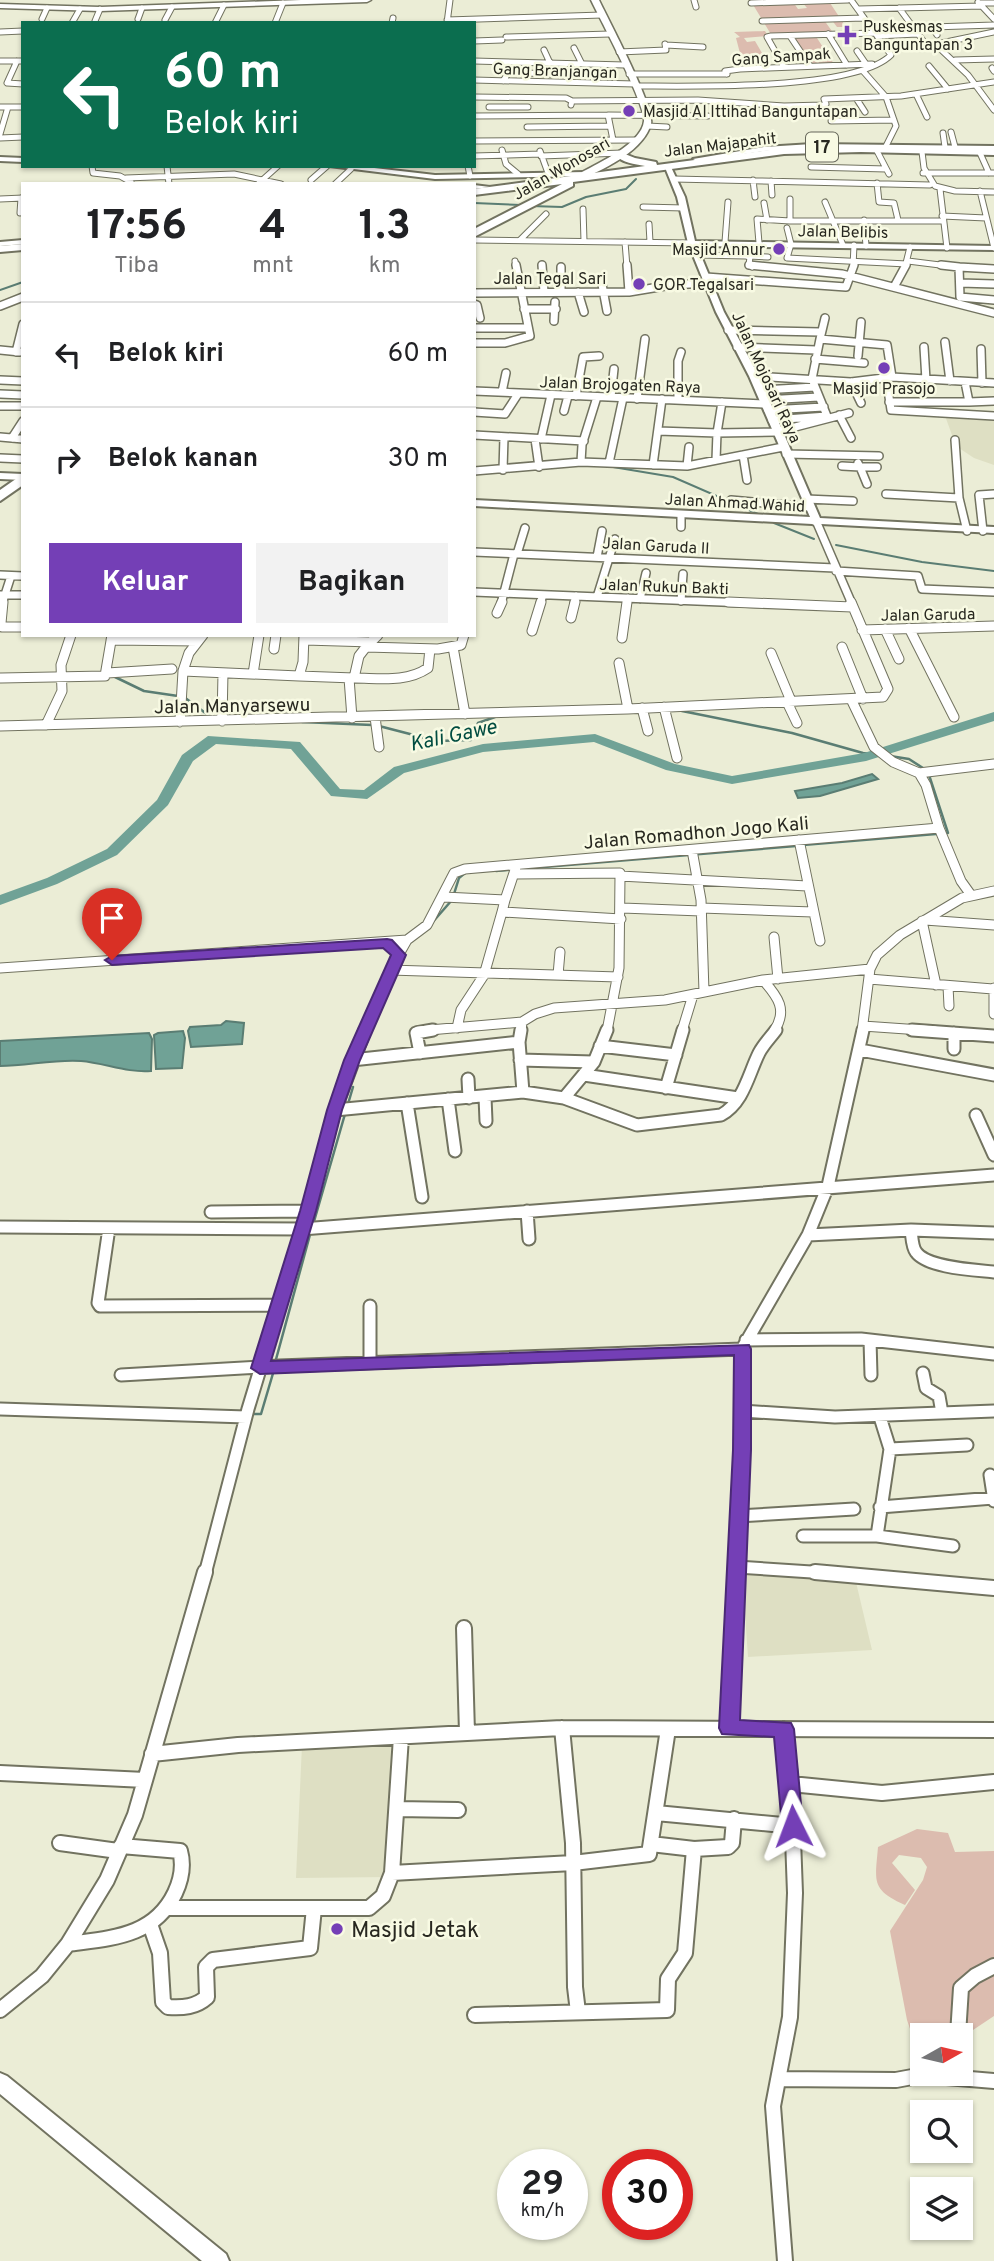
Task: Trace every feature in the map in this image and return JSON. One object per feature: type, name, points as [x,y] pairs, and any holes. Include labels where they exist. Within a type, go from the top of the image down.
[{"type":"highway","name":"Jalan Majapahit","points":[[581,176],[654,164],[797,150],[950,148],[994,151]]},
{"type":"highway","points":[[621,154],[632,161],[654,164]]},
{"type":"highway","name":"Jalan Majapahit","points":[[581,176],[667,167],[697,161]]},
{"type":"highway","points":[[479,190],[516,180],[581,176]]},
{"type":"highway","points":[[479,190],[581,176]]},
{"type":"highway","name":"Jalan Wonosari","points":[[476,233],[526,209],[581,176]]},
{"type":"highway","points":[[516,180],[550,195]]},
{"type":"highway","points":[[0,248],[21,245]]},
{"type":"highway","points":[[0,497],[21,480]]},
{"type":"main road","points":[[0,6],[39,4],[47,8],[100,9],[319,1],[359,3],[367,0]]},
{"type":"main road","points":[[595,0],[648,115]]},
{"type":"main road","name":"Jalan Wonosari","points":[[581,176],[621,154],[646,126],[648,115]]},
{"type":"street","points":[[73,21],[83,0]]},
{"type":"street","points":[[448,19],[450,0]]},
{"type":"street","points":[[694,0],[696,7]]},
{"type":"street","points":[[750,2],[850,0],[891,56],[883,64]]},
{"type":"street","points":[[901,0],[909,8]]},
{"type":"street","points":[[275,21],[280,2]]},
{"type":"street","points":[[750,2],[771,36]]},
{"type":"street","points":[[858,9],[987,10],[994,3]]},
{"type":"street","points":[[216,21],[224,5]]},
{"type":"street","points":[[164,20],[172,7]]},
{"type":"street","points":[[42,19],[47,8]]},
{"type":"street","points":[[138,19],[142,8]]},
{"type":"street","points":[[899,8],[926,46],[994,32]]},
{"type":"street","points":[[95,21],[100,9]]},
{"type":"street","points":[[846,11],[851,19]]},
{"type":"street","points":[[448,19],[473,13]]},
{"type":"street","points":[[448,19],[602,15]]},
{"type":"street","points":[[951,16],[963,26]]},
{"type":"street","points":[[762,21],[864,18]]},
{"type":"street","points":[[0,32],[20,31],[20,21]]},
{"type":"street","points":[[937,36],[932,27],[994,25]]},
{"type":"street","points":[[784,67],[767,37],[852,33],[917,34]]},
{"type":"street","points":[[852,33],[858,42]]},
{"type":"street","points":[[476,40],[610,34]]},
{"type":"street","points":[[828,34],[847,65]]},
{"type":"street","points":[[790,36],[810,66]]},
{"type":"street","points":[[954,59],[971,53],[958,40]]},
{"type":"street","points":[[619,52],[664,50],[665,45],[703,47]]},
{"type":"street","points":[[936,45],[954,59],[976,83],[994,110]]},
{"type":"street","points":[[574,48],[582,64]]},
{"type":"street","points":[[544,50],[551,63]]},
{"type":"street","points":[[857,51],[866,64]]},
{"type":"street","points":[[523,54],[523,62]]},
{"type":"street","points":[[954,59],[994,59]]},
{"type":"street","points":[[0,61],[20,61]]},
{"type":"street","points":[[20,61],[7,83],[21,84]]},
{"type":"street","points":[[476,61],[551,63],[568,70]]},
{"type":"street","points":[[569,115],[567,88],[562,83],[568,70],[582,64],[627,70]]},
{"type":"street","name":"Gang Sampak","points":[[627,70],[672,74],[727,74],[725,71],[728,70],[883,64]]},
{"type":"street","name":"Gang Branjangan","points":[[476,80],[732,87],[863,71],[883,64]]},
{"type":"street","points":[[929,66],[948,89]]},
{"type":"street","points":[[503,81],[509,72],[627,70]]},
{"type":"street","points":[[863,71],[886,97],[894,120],[896,130],[886,146]]},
{"type":"street","points":[[476,97],[680,99],[822,105],[826,104],[824,99],[916,94],[994,81],[991,71]]},
{"type":"street","points":[[0,73],[12,73]]},
{"type":"street","points":[[672,74],[682,116]]},
{"type":"street","points":[[727,74],[732,87],[727,102]]},
{"type":"street","points":[[917,84],[925,93]]},
{"type":"street","points":[[476,87],[483,87]]},
{"type":"street","points":[[491,97],[493,88]]},
{"type":"street","points":[[916,94],[928,117]]},
{"type":"street","points":[[528,97],[527,122],[548,173]]},
{"type":"street","points":[[837,98],[848,121]]},
{"type":"street","points":[[856,98],[864,112]]},
{"type":"street","points":[[0,107],[21,107]]},
{"type":"street","points":[[8,107],[0,136],[21,137]]},
{"type":"street","points":[[489,107],[528,107]]},
{"type":"street","points":[[491,123],[527,122],[569,115],[708,116]]},
{"type":"street","points":[[608,115],[613,140]]},
{"type":"street","points":[[476,116],[610,126]]},
{"type":"street","points":[[831,121],[894,120]]},
{"type":"street","points":[[646,126],[667,127]]},
{"type":"street","points":[[950,148],[951,131]]},
{"type":"street","points":[[943,133],[950,148]]},
{"type":"street","points":[[476,141],[636,140]]},
{"type":"street","points":[[499,141],[506,164],[516,180]]},
{"type":"street","points":[[697,161],[772,148],[950,148]]},
{"type":"street","points":[[877,151],[894,183]]},
{"type":"street","points":[[697,161],[796,152],[994,151]]},
{"type":"street","points":[[922,152],[923,173],[930,185]]},
{"type":"street","points":[[923,173],[991,173],[980,153]]},
{"type":"street","points":[[476,156],[621,154]]},
{"type":"street","points":[[0,159],[21,160]]},
{"type":"street","name":"Jalan Mojosari Raya","points":[[667,167],[684,208],[692,243],[728,330],[754,376],[817,523]]},
{"type":"street","points":[[811,167],[886,169]]},
{"type":"street","points":[[92,168],[93,173],[126,178],[229,174],[260,181],[276,168]]},
{"type":"street","points":[[167,168],[169,182]]},
{"type":"street","points":[[311,180],[325,168]]},
{"type":"street","points":[[345,168],[516,180],[548,173],[581,176]]},
{"type":"street","points":[[401,174],[405,168]]},
{"type":"street","points":[[468,168],[470,176]]},
{"type":"street","points":[[337,182],[351,169]]},
{"type":"street","points":[[961,173],[970,191]]},
{"type":"street","points":[[226,182],[229,174]]},
{"type":"street","points":[[126,178],[130,182]]},
{"type":"street","points":[[674,179],[894,183],[994,192]]},
{"type":"street","points":[[742,180],[743,192]]},
{"type":"street","points":[[754,180],[755,197]]},
{"type":"street","points":[[771,181],[772,195]]},
{"type":"street","points":[[877,183],[879,202],[894,203],[898,220]]},
{"type":"street","points":[[940,189],[947,248]]},
{"type":"street","points":[[980,191],[994,248]]},
{"type":"street","points":[[0,198],[21,198]]},
{"type":"street","points":[[790,199],[788,225],[791,244],[787,258],[994,269]]},
{"type":"street","points":[[725,242],[728,202]]},
{"type":"street","points":[[825,202],[843,245]]},
{"type":"street","points":[[764,203],[767,220]]},
{"type":"street","points":[[20,213],[21,206]]},
{"type":"street","points":[[643,207],[684,208]]},
{"type":"street","points":[[583,209],[584,241]]},
{"type":"street","points":[[520,240],[546,214]]},
{"type":"street","points":[[759,243],[757,219],[788,225],[834,220],[989,219]]},
{"type":"street","points":[[864,220],[866,246]]},
{"type":"street","points":[[649,224],[650,242]]},
{"type":"street","points":[[476,240],[692,243]]},
{"type":"street","points":[[625,242],[629,292]]},
{"type":"street","name":"Jalan Belibis","points":[[692,243],[994,248]]},
{"type":"street","points":[[850,276],[855,261],[855,245]]},
{"type":"street","points":[[894,287],[907,263],[910,247]]},
{"type":"street","points":[[698,255],[768,257]]},
{"type":"street","points":[[748,256],[749,265],[753,267],[850,276],[958,300],[994,313]]},
{"type":"street","points":[[476,344],[505,343],[529,337],[515,261]]},
{"type":"street","points":[[542,265],[544,292]]},
{"type":"street","points":[[554,321],[561,267]]},
{"type":"street","points":[[958,300],[959,267]]},
{"type":"street","name":"Jalan Tegal Sari","points":[[476,293],[629,292],[655,283],[754,278],[841,288],[846,287],[850,276]]},
{"type":"street","points":[[601,279],[607,311]]},
{"type":"street","points":[[960,283],[994,284]]},
{"type":"street","points":[[578,292],[584,312]]},
{"type":"street","points":[[0,306],[21,299]]},
{"type":"street","points":[[958,300],[994,300]]},
{"type":"street","points":[[476,309],[480,318]]},
{"type":"street","points":[[524,309],[556,309]]},
{"type":"street","points":[[767,408],[826,418],[814,383],[815,355],[825,318]]},
{"type":"street","points":[[858,356],[861,322]]},
{"type":"street","points":[[476,328],[528,328]]},
{"type":"street","points":[[728,330],[769,332],[778,329],[889,347],[892,377],[890,410],[994,416]]},
{"type":"street","points":[[637,398],[645,339]]},
{"type":"street","points":[[945,342],[950,381]]},
{"type":"street","points":[[737,347],[864,363]]},
{"type":"street","points":[[924,347],[926,380]]},
{"type":"street","points":[[981,348],[982,383]]},
{"type":"street","points":[[0,350],[19,352]]},
{"type":"street","points":[[678,400],[678,361],[681,352]]},
{"type":"street","points":[[564,411],[572,396],[583,357],[600,355]]},
{"type":"street","points":[[611,397],[614,369]]},
{"type":"street","points":[[502,393],[506,373]]},
{"type":"street","points":[[754,376],[814,383]]},
{"type":"street","points":[[892,377],[902,402]]},
{"type":"street","points":[[760,390],[892,377],[914,381],[994,383]]},
{"type":"street","points":[[0,380],[21,381]]},
{"type":"street","points":[[940,381],[944,403]]},
{"type":"street","points":[[851,382],[861,403]]},
{"type":"street","points":[[965,382],[969,402]]},
{"type":"street","name":"Jalan Brojogaten Raya","points":[[477,391],[722,402],[767,408]]},
{"type":"street","points":[[0,394],[21,395]]},
{"type":"street","points":[[476,412],[506,413],[517,394]]},
{"type":"street","points":[[539,467],[538,439],[551,395]]},
{"type":"street","points":[[581,462],[584,441],[597,397]]},
{"type":"street","points":[[767,408],[819,397]]},
{"type":"street","points":[[610,463],[623,398]]},
{"type":"street","points":[[653,465],[662,399]]},
{"type":"street","points":[[890,402],[916,399],[944,403],[994,401]]},
{"type":"street","points":[[716,460],[722,402]]},
{"type":"street","points":[[0,406],[21,406]]},
{"type":"street","points":[[658,431],[776,432],[849,413]]},
{"type":"street","points":[[489,436],[500,414]]},
{"type":"street","points":[[839,415],[851,438]]},
{"type":"street","points":[[12,438],[21,427]]},
{"type":"street","points":[[476,435],[584,441]]},
{"type":"street","points":[[503,470],[504,437]]},
{"type":"street","points":[[0,438],[21,439]]},
{"type":"street","points":[[955,440],[959,498],[967,531]]},
{"type":"street","points":[[687,466],[689,447]]},
{"type":"street","points":[[476,471],[581,462],[687,466],[743,455],[784,451],[879,456]]},
{"type":"street","points":[[743,455],[747,480]]},
{"type":"street","points":[[856,455],[867,484]]},
{"type":"street","points":[[0,458],[21,459]]},
{"type":"street","points":[[842,467],[877,467]]},
{"type":"street","points":[[0,476],[21,478]]},
{"type":"street","points":[[886,494],[959,498]]},
{"type":"street","points":[[988,531],[980,494],[994,494]]},
{"type":"street","points":[[731,500],[808,503],[853,501]]},
{"type":"street","name":"Jalan Ahmad Wahid","points":[[476,502],[988,531]]},
{"type":"street","points":[[681,515],[681,527]]},
{"type":"street","name":"Jalan Garuda","points":[[817,523],[888,690],[883,696],[863,699]]},
{"type":"street","points":[[497,613],[506,593],[515,554],[525,528]]},
{"type":"street","points":[[597,557],[602,531]]},
{"type":"street","points":[[597,597],[615,538]]},
{"type":"street","name":"Jalan Garuda II","points":[[476,552],[836,569],[918,576],[922,592],[994,592]]},
{"type":"street","points":[[640,598],[646,573]]},
{"type":"street","points":[[681,601],[683,574]]},
{"type":"street","points":[[0,575],[21,576]]},
{"type":"street","points":[[11,576],[2,595],[1,628],[21,626]]},
{"type":"street","name":"Jalan Rukun Bakti","points":[[476,592],[852,607]]},
{"type":"street","points":[[2,595],[21,595]]},
{"type":"street","points":[[532,631],[543,595]]},
{"type":"street","points":[[571,618],[576,596]]},
{"type":"street","points":[[622,638],[628,598]]},
{"type":"street","name":"Jalan Garuda","points":[[862,630],[994,626]]},
{"type":"street","points":[[909,628],[954,717]]},
{"type":"street","points":[[885,629],[899,659]]},
{"type":"street","points":[[46,725],[62,691],[61,665],[70,637]]},
{"type":"street","points":[[253,674],[259,637]]},
{"type":"street","points":[[274,649],[276,637]]},
{"type":"street","points":[[299,676],[305,638],[372,641],[430,649],[461,645],[463,637]]},
{"type":"street","points":[[107,673],[112,638],[201,638]]},
{"type":"street","points":[[180,722],[183,671],[189,653],[201,638]]},
{"type":"street","points":[[352,718],[351,678],[359,656],[372,641]]},
{"type":"street","points":[[453,647],[465,714]]},
{"type":"street","points":[[842,647],[863,699],[851,699],[874,747],[893,762],[920,773],[994,764]]},
{"type":"street","points":[[183,671],[351,678],[402,677],[420,674],[428,668],[430,649]]},
{"type":"street","points":[[771,653],[797,723]]},
{"type":"street","points":[[618,663],[628,709]]},
{"type":"street","points":[[1,676],[96,677],[107,673],[172,669]]},
{"type":"street","points":[[222,721],[223,673]]},
{"type":"street","name":"Jalan Manyarsewu","points":[[0,726],[352,718],[851,699]]},
{"type":"street","points":[[664,707],[677,758]]},
{"type":"street","points":[[642,708],[648,731]]},
{"type":"street","points":[[375,717],[379,747]]},
{"type":"street","points":[[920,773],[961,881],[971,895]]},
{"type":"street","name":"Jalan Romadhon Jogo Kali","points":[[4,2003],[42,1976],[68,1944],[107,1880],[135,1815],[248,1411],[269,1367],[279,1305],[343,1109],[352,1060],[390,970],[407,940],[427,925],[450,897],[458,870],[516,869],[941,832]]},
{"type":"street","points":[[801,844],[807,886],[820,941]]},
{"type":"street","points":[[666,1088],[699,994],[701,910],[693,853]]},
{"type":"street","points":[[564,1098],[593,1062],[615,1002],[622,913],[620,859]]},
{"type":"street","points":[[457,1028],[461,1010],[484,975],[516,869],[807,886]]},
{"type":"street","points":[[730,1728],[744,1344],[808,1235],[828,1186],[860,1050],[869,974],[885,947],[923,920],[971,895],[994,891]]},
{"type":"street","points":[[450,897],[505,901]]},
{"type":"street","points":[[502,912],[813,912]]},
{"type":"street","points":[[923,920],[994,925]]},
{"type":"street","points":[[923,920],[936,985]]},
{"type":"street","points":[[774,937],[778,979]]},
{"type":"street","points":[[0,968],[407,940]]},
{"type":"street","points":[[387,943],[399,955]]},
{"type":"street","points":[[558,975],[560,952]]},
{"type":"street","points":[[390,970],[484,975],[618,977]]},
{"type":"street","points":[[420,1053],[417,1032],[522,1022],[535,1014],[554,1008],[699,994],[763,980],[869,974],[936,985],[994,989],[994,1014]]},
{"type":"street","points":[[343,1109],[523,1092],[564,1098],[631,1124],[646,1125],[726,1114],[738,1098],[761,1050],[775,1032],[780,1019],[780,999],[763,980]]},
{"type":"street","points":[[948,986],[949,1006]]},
{"type":"street","points":[[522,1022],[519,1042],[523,1092]]},
{"type":"street","points":[[863,1026],[994,1036]]},
{"type":"street","points":[[954,1033],[954,1049]]},
{"type":"street","points":[[352,1060],[519,1042]]},
{"type":"street","points":[[600,1046],[676,1055]]},
{"type":"street","points":[[860,1050],[994,1075]]},
{"type":"street","points":[[520,1060],[593,1062]]},
{"type":"street","points":[[584,1075],[738,1098]]},
{"type":"street","points":[[468,1079],[468,1098]]},
{"type":"street","points":[[485,1097],[486,1121]]},
{"type":"street","points":[[448,1100],[455,1151]]},
{"type":"street","points":[[407,1103],[422,1198]]},
{"type":"street","points":[[976,1115],[994,1156]]},
{"type":"street","points":[[0,1227],[343,1226],[994,1175]]},
{"type":"street","points":[[211,1212],[308,1211]]},
{"type":"street","points":[[527,1211],[529,1239]]},
{"type":"street","points":[[109,1228],[98,1303],[100,1306],[279,1305]]},
{"type":"street","points":[[808,1235],[911,1230],[994,1233]]},
{"type":"street","points":[[911,1230],[919,1256],[938,1263],[994,1272]]},
{"type":"street","points":[[370,1306],[370,1363]]},
{"type":"street","points":[[870,1340],[871,1375]]},
{"type":"street","points":[[121,1375],[870,1340],[994,1354]]},
{"type":"street","points":[[923,1373],[926,1388],[939,1396],[942,1413]]},
{"type":"street","points":[[0,1409],[248,1411]]},
{"type":"street","points":[[742,1411],[835,1417],[994,1411]]},
{"type":"street","points":[[877,1536],[890,1449],[880,1417]]},
{"type":"street","points":[[890,1449],[967,1445]]},
{"type":"street","points":[[880,1507],[994,1499],[989,1475]]},
{"type":"street","points":[[738,1516],[854,1509]]},
{"type":"street","points":[[803,1536],[877,1536],[953,1546]]},
{"type":"street","points":[[737,1567],[994,1588]]},
{"type":"street","points":[[464,1628],[467,1733]]},
{"type":"street","points":[[152,1754],[238,1745],[562,1728],[994,1730]]},
{"type":"street","points":[[562,1728],[573,1843],[575,1987],[578,2012]]},
{"type":"street","points":[[392,1873],[573,1863],[647,1855],[652,1844],[668,1729]]},
{"type":"street","points":[[784,1729],[791,1784],[795,1893],[790,2017],[778,2079],[774,2119],[785,2261]]},
{"type":"street","points":[[170,1908],[369,1908],[383,1896],[392,1873],[401,1737]]},
{"type":"street","points":[[0,1773],[145,1780]]},
{"type":"street","points":[[791,1784],[882,1793],[994,1782]]},
{"type":"street","points":[[397,1809],[458,1810]]},
{"type":"street","points":[[656,1813],[793,1826]]},
{"type":"street","points":[[652,1844],[694,1849],[729,1847],[732,1843],[734,1819]]},
{"type":"street","points":[[60,1843],[180,1851],[182,1856],[180,1881],[170,1908],[151,1927],[139,1933],[68,1944]]},
{"type":"street","points":[[475,2015],[667,2010],[668,1979],[685,1953],[694,1849]]},
{"type":"street","points":[[151,1927],[158,1937],[163,2002],[168,2007],[176,2008],[201,2003],[207,1997],[206,1967],[213,1960],[310,1948],[314,1908]]},
{"type":"street","points":[[959,2023],[961,1988],[975,1976],[994,1966]]},
{"type":"street","points":[[778,2079],[896,2080],[910,2077]]},
{"type":"street","points":[[973,2078],[994,2081]]},
{"type":"street","points":[[0,2082],[218,2261]]},
{"type":"shaded area","points":[[793,2],[798,9],[807,8],[802,2],[830,3],[846,27],[837,27],[831,19],[824,20],[834,34],[815,35],[834,64],[810,65],[791,35],[772,36],[752,3]]},
{"type":"shaded area","points":[[765,31],[768,36],[744,38],[747,42],[755,41],[770,67],[760,68],[754,57],[741,57],[736,38],[740,37],[734,32]]},
{"type":"shaded area","points":[[944,413],[994,416],[994,465],[974,458],[956,446]]},
{"type":"shaded area","points":[[742,1571],[855,1578],[872,1650],[748,1657]]},
{"type":"shaded area","points":[[391,1744],[389,1877],[296,1878],[302,1745]]},
{"type":"shaded area","points":[[917,1829],[948,1833],[955,1852],[994,1851],[994,2016],[973,2030],[973,2023],[910,2023],[910,2029],[890,1931],[923,1880],[927,1867],[921,1858],[899,1855],[892,1863],[915,1890],[905,1905],[886,1894],[878,1884],[878,1847]]},
{"type":"water","points":[[872,774],[878,779],[820,796],[798,798],[795,791],[842,783]]},
{"type":"water","points":[[226,1021],[244,1023],[242,1044],[191,1047],[188,1031],[190,1027],[221,1025]]},
{"type":"water","points":[[183,1031],[185,1038],[182,1068],[156,1069],[154,1035]]},
{"type":"water","points":[[149,1033],[152,1039],[151,1071],[133,1071],[71,1061],[0,1066],[0,1041]]},
{"type":"waterway","points":[[531,206],[562,207],[586,197],[626,189],[636,179]]},
{"type":"waterway","points":[[476,203],[521,205]]},
{"type":"waterway","points":[[0,290],[21,283]]},
{"type":"waterway","points":[[613,467],[673,477],[758,514]]},
{"type":"waterway","points":[[774,523],[814,539]]},
{"type":"waterway","points":[[836,545],[922,562],[994,571]]},
{"type":"waterway","points":[[115,677],[144,691],[178,696]]},
{"type":"waterway","points":[[184,697],[212,718]]},
{"type":"waterway","points":[[682,711],[792,733],[863,753],[880,755]]},
{"type":"waterway","name":"Kali Gawe","points":[[0,900],[52,881],[112,852],[163,802],[187,758],[213,739],[295,745],[336,793],[367,795],[399,770],[483,748],[595,738],[671,767],[732,780],[866,757],[994,716]]},
{"type":"waterway","points":[[379,726],[437,741],[471,740],[478,723],[495,717]]},
{"type":"waterway","points":[[302,722],[372,725]]},
{"type":"waterway","points":[[890,756],[909,759],[926,770]]},
{"type":"waterway","points":[[803,845],[948,833],[929,775]]},
{"type":"waterway","points":[[496,871],[796,846]]},
{"type":"waterway","points":[[454,894],[459,878],[465,873]]},
{"type":"waterway","points":[[431,924],[452,900]]},
{"type":"waterway","points":[[348,1104],[353,1087]]},
{"type":"waterway","points":[[313,1225],[345,1114]]},
{"type":"waterway","points":[[275,1363],[311,1231]]},
{"type":"waterway","points":[[251,1414],[261,1414],[274,1370]]},
{"type":"place","name":"Puskesmas Banguntapan 3","points":[[847,35]]},
{"type":"place","name":"Masjid Al Ittihad Banguntapan","points":[[629,111]]},
{"type":"place","name":"Masjid Annur","points":[[779,249]]},
{"type":"place","name":"GOR Tegalsari","points":[[639,284]]},
{"type":"place","name":"Masjid Prasojo","points":[[884,368]]},
{"type":"place","name":"Masjid Jetak","points":[[337,1929]]},
{"type":"route","points":[[112,960],[387,943],[399,955],[352,1060],[335,1110],[308,1211],[294,1249],[260,1368],[742,1349],[742,1450],[730,1728],[784,1729],[793,1826]]}]
